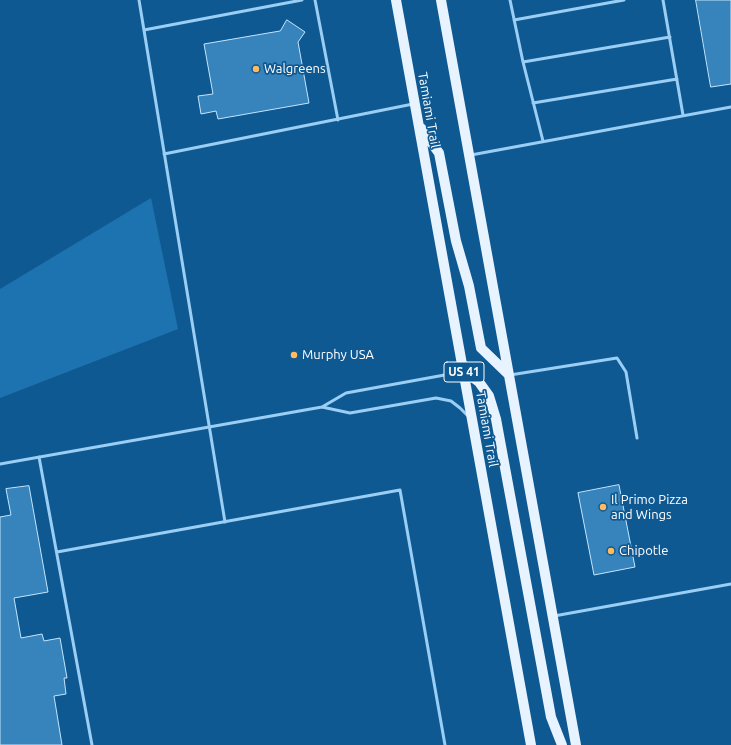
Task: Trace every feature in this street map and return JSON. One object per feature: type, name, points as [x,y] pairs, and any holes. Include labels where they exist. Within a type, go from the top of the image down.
[{"type":"main road","name":"Tamiami Trail","points":[[396,0],[531,745]]},
{"type":"main road","points":[[441,0],[576,745]]},
{"type":"main road","points":[[419,125],[439,153],[456,241],[469,286],[481,348],[509,375]]},
{"type":"main road","points":[[464,371],[479,382],[489,396],[496,419],[551,717],[562,745]]},
{"type":"lane","points":[[139,0],[225,522]]},
{"type":"lane","points":[[144,30],[302,0]]},
{"type":"lane","points":[[315,0],[338,120]]},
{"type":"lane","points":[[510,0],[542,141]]},
{"type":"lane","points":[[514,20],[624,0]]},
{"type":"lane","points":[[664,0],[683,115]]},
{"type":"lane","points":[[523,62],[670,38]]},
{"type":"lane","points":[[533,103],[677,79]]},
{"type":"lane","points":[[164,154],[415,104]]},
{"type":"lane","points":[[469,156],[731,106]]},
{"type":"lane","points":[[509,375],[617,358],[626,372],[637,438]]},
{"type":"lane","points":[[0,464],[322,407],[346,393],[464,371]]},
{"type":"lane","points":[[322,407],[350,413],[436,398],[451,401],[473,422]]},
{"type":"lane","points":[[39,457],[92,745]]},
{"type":"lane","points":[[57,552],[400,490],[445,745]]},
{"type":"lane","points":[[552,616],[731,584]]},
{"type":"shaded area","points":[[151,198],[178,329],[0,398],[0,289]]},
{"type":"building","points":[[696,0],[731,0],[731,84],[711,87]]},
{"type":"building","name":"Walgreens","points":[[287,20],[305,32],[298,42],[309,103],[218,119],[216,111],[201,114],[198,96],[213,94],[204,44],[280,31]]},
{"type":"building","points":[[619,485],[635,567],[594,575],[578,493]]},
{"type":"building","points":[[29,486],[48,592],[14,598],[21,638],[42,634],[44,641],[60,638],[67,678],[64,678],[66,694],[54,696],[62,745],[0,745],[0,517],[11,515],[6,489]]},
{"type":"place","name":"Walgreens","points":[[256,69]]},
{"type":"place","name":"Murphy USA","points":[[294,355]]},
{"type":"place","name":"Il Primo Pizza and Wings","points":[[603,507]]},
{"type":"place","name":"Chipotle","points":[[611,551]]}]
